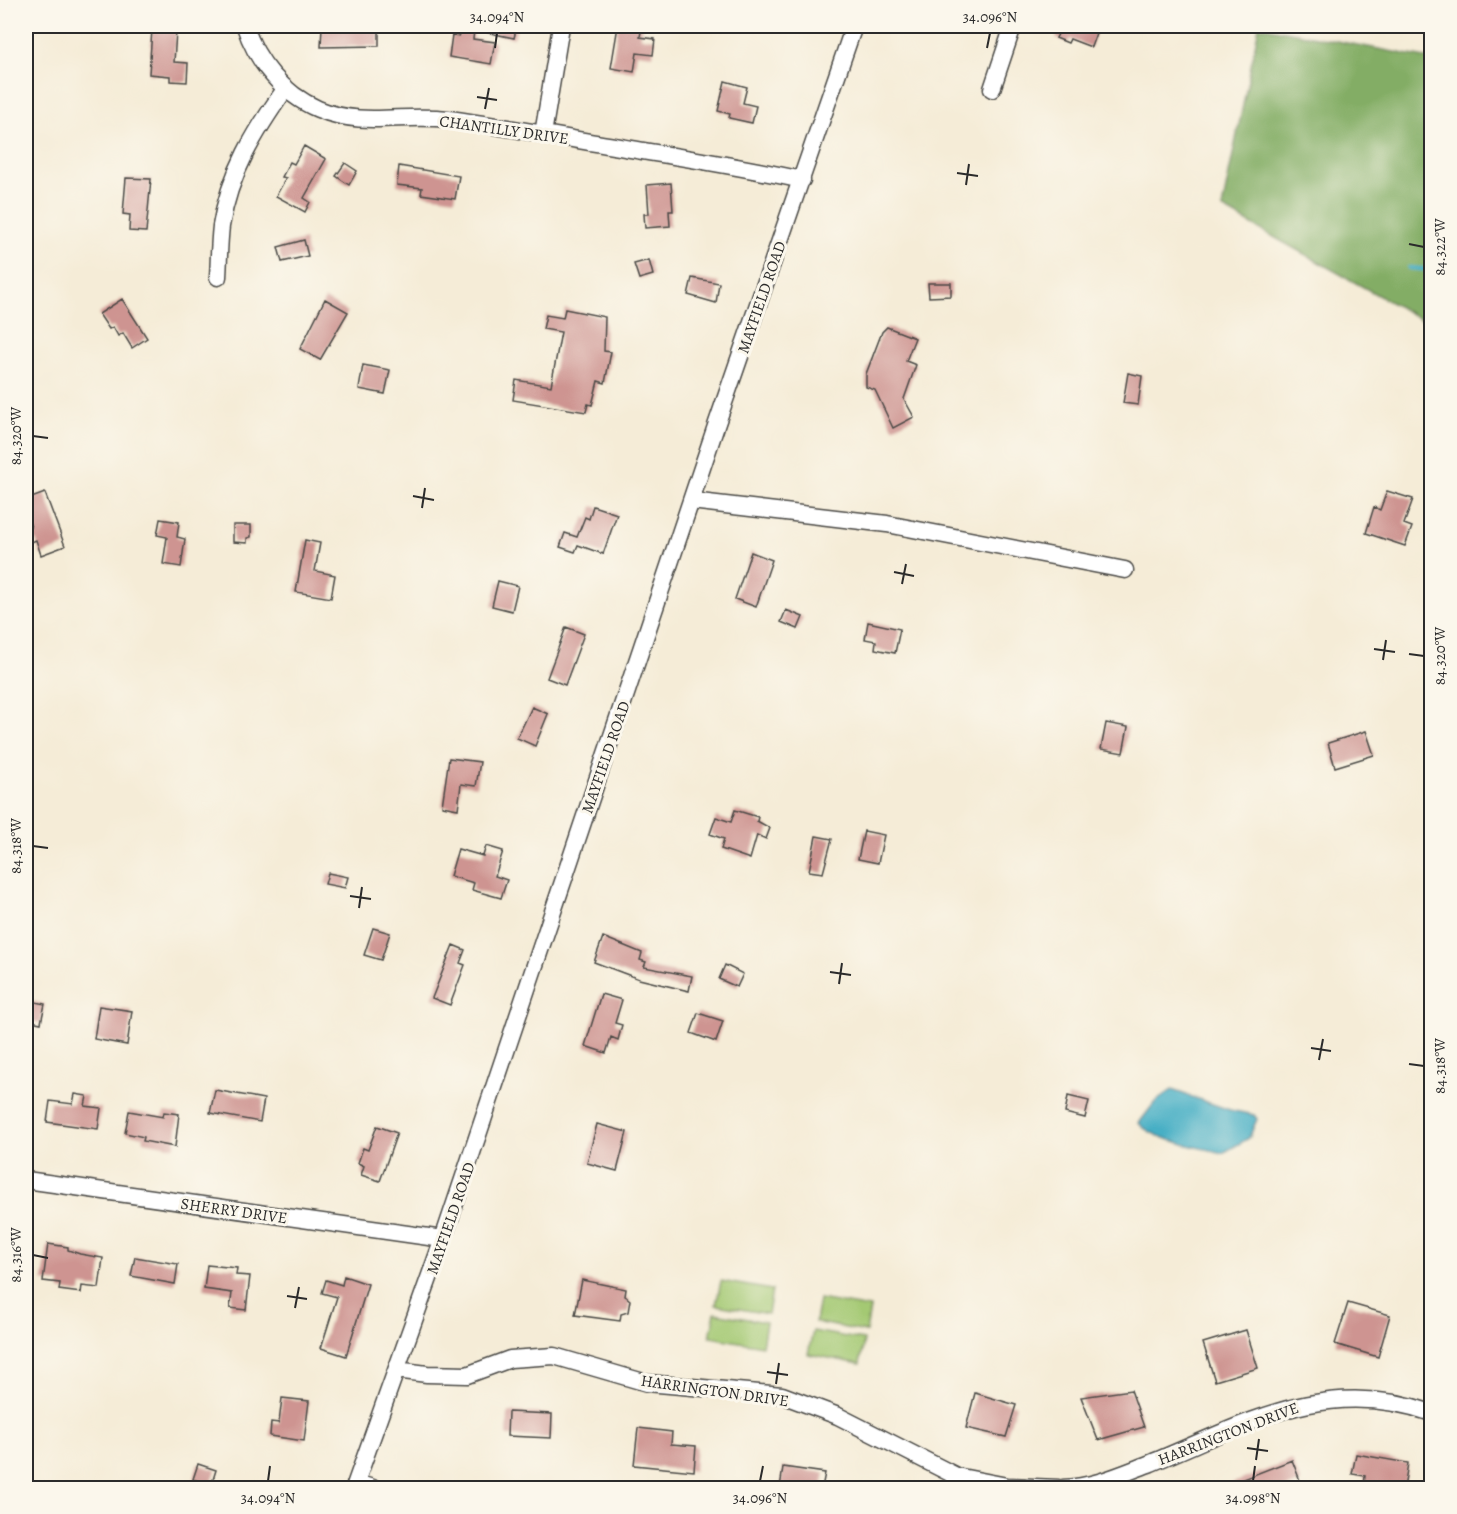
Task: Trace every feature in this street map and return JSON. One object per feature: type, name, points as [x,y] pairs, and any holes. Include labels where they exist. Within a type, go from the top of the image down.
[{"type":"street","name":"CHANTILLY DRIVE","points":[[245,26],[265,67],[286,88],[316,108],[349,119],[374,121],[445,118],[802,180]]},
{"type":"street","points":[[543,134],[561,26]]},
{"type":"street","name":"MAYFIELD ROAD","points":[[355,1486],[443,1239],[854,26]]},
{"type":"street","points":[[992,89],[1013,26]]},
{"type":"street","points":[[218,277],[221,225],[235,175],[257,128],[286,88]]},
{"type":"street","points":[[692,501],[887,524],[1125,570]]},
{"type":"street","name":"SHERRY DRIVE","points":[[26,1180],[443,1239]]},
{"type":"street","name":"HARRINGTON DRIVE","points":[[396,1371],[467,1374],[510,1359],[554,1356],[647,1383],[782,1395],[838,1416],[956,1476],[1007,1486],[1058,1488]]},
{"type":"street","name":"HARRINGTON DRIVE","points":[[1063,1488],[1082,1487],[1116,1477],[1291,1406],[1368,1397],[1431,1413]]},
{"type":"street","points":[[355,1486],[373,1488]]},
{"type":"green space","points":[[1259,26],[1431,59],[1431,325],[1222,208]]},
{"type":"green space","points":[[721,1281],[772,1290],[768,1314],[716,1305]]},
{"type":"green space","points":[[819,1299],[870,1308],[866,1332],[815,1322]]},
{"type":"green space","points":[[715,1313],[766,1322],[762,1346],[710,1337]]},
{"type":"green space","points":[[813,1331],[864,1340],[860,1364],[808,1354]]},
{"type":"water","points":[[1172,1090],[1230,1110],[1254,1115],[1257,1119],[1249,1138],[1223,1153],[1166,1139],[1145,1129],[1139,1123],[1155,1102]]},
{"type":"building","points":[[322,26],[379,28],[379,46],[321,47]]},
{"type":"building","points":[[481,26],[517,26],[514,38],[480,31]]},
{"type":"building","points":[[618,26],[642,26],[640,37],[655,39],[653,55],[637,53],[634,72],[611,68]]},
{"type":"building","points":[[1062,26],[1077,26],[1096,33],[1091,47],[1070,39],[1068,43],[1056,38]]},
{"type":"building","points":[[152,29],[176,31],[174,62],[188,63],[187,82],[170,81],[170,76],[149,74]]},
{"type":"building","points":[[461,29],[474,31],[473,39],[495,42],[491,64],[449,57],[452,35],[459,36]]},
{"type":"building","points":[[725,81],[747,87],[743,103],[756,106],[752,123],[729,118],[730,114],[718,111]]},
{"type":"building","points":[[304,146],[326,159],[304,198],[310,202],[305,212],[276,196],[286,178],[282,177],[290,162],[294,164]]},
{"type":"building","points":[[345,163],[357,171],[349,185],[336,176]]},
{"type":"building","points":[[399,166],[459,176],[455,199],[421,194],[422,188],[397,185]]},
{"type":"building","points":[[126,178],[151,179],[146,232],[129,231],[130,215],[123,214]]},
{"type":"building","points":[[671,183],[673,211],[669,211],[670,226],[645,228],[644,214],[649,214],[647,185]]},
{"type":"building","points":[[304,240],[308,256],[282,262],[278,247]]},
{"type":"building","points":[[649,260],[653,275],[639,279],[634,264]]},
{"type":"building","points":[[692,278],[719,283],[716,303],[688,295]]},
{"type":"building","points":[[928,283],[951,283],[951,296],[929,297]]},
{"type":"building","points":[[122,299],[147,338],[132,348],[123,333],[118,336],[113,327],[109,329],[99,314]]},
{"type":"building","points":[[325,299],[348,312],[320,360],[300,349]]},
{"type":"building","points":[[565,309],[605,317],[604,351],[611,352],[605,383],[598,381],[592,405],[588,404],[586,412],[513,400],[516,380],[551,386],[561,332],[543,329],[546,315],[563,318]]},
{"type":"building","points":[[887,327],[915,338],[906,361],[916,365],[904,399],[914,417],[893,428],[875,390],[866,387],[866,374],[882,332]]},
{"type":"building","points":[[363,365],[390,370],[385,394],[359,389]]},
{"type":"building","points":[[1128,373],[1142,376],[1138,405],[1123,403]]},
{"type":"building","points":[[1387,491],[1413,499],[1404,524],[1412,527],[1405,546],[1366,533],[1374,507],[1380,510]]},
{"type":"building","points":[[45,493],[65,546],[41,555],[36,540],[29,543],[26,533],[26,529],[31,527],[26,513],[26,500]]},
{"type":"building","points":[[593,506],[617,514],[603,554],[578,545],[575,552],[560,547],[565,533],[577,537],[585,517],[589,519]]},
{"type":"building","points":[[160,519],[179,522],[177,537],[185,539],[181,567],[163,564],[167,537],[157,535]]},
{"type":"building","points":[[233,525],[251,525],[251,537],[247,538],[247,543],[233,542]]},
{"type":"building","points":[[305,540],[320,543],[315,571],[335,575],[331,598],[296,592]]},
{"type":"building","points":[[751,552],[772,560],[756,607],[735,599]]},
{"type":"building","points":[[498,581],[518,586],[512,611],[492,606]]},
{"type":"building","points":[[786,610],[803,617],[798,629],[781,622]]},
{"type":"building","points":[[868,622],[900,629],[895,653],[875,649],[876,641],[865,639]]},
{"type":"building","points":[[566,627],[584,634],[565,685],[547,678]]},
{"type":"building","points":[[532,707],[548,714],[535,746],[517,738]]},
{"type":"building","points":[[1106,723],[1128,727],[1123,753],[1101,749]]},
{"type":"building","points":[[1366,731],[1374,755],[1335,767],[1328,743]]},
{"type":"building","points":[[449,758],[480,762],[476,786],[461,784],[458,809],[442,806]]},
{"type":"building","points":[[735,810],[758,817],[757,821],[770,828],[766,839],[757,835],[750,859],[721,849],[724,839],[710,834],[716,817],[731,822]]},
{"type":"building","points":[[864,831],[884,835],[878,863],[858,859]]},
{"type":"building","points":[[816,836],[832,839],[823,873],[809,871]]},
{"type":"building","points":[[486,846],[503,851],[495,876],[507,880],[501,898],[472,890],[474,883],[450,876],[458,849],[483,856]]},
{"type":"building","points":[[328,873],[348,877],[345,888],[325,884]]},
{"type":"building","points":[[373,928],[390,933],[381,960],[364,955]]},
{"type":"building","points":[[603,937],[642,953],[640,960],[646,962],[644,967],[692,976],[689,991],[639,979],[594,962]]},
{"type":"building","points":[[453,945],[465,950],[460,963],[465,965],[450,1005],[432,998]]},
{"type":"building","points":[[725,965],[743,974],[737,987],[719,979]]},
{"type":"building","points":[[601,994],[622,1000],[615,1023],[622,1025],[618,1040],[611,1037],[606,1053],[585,1046]]},
{"type":"building","points":[[26,1000],[45,1004],[41,1023],[26,1020]]},
{"type":"building","points":[[99,1006],[132,1011],[127,1045],[94,1039]]},
{"type":"building","points":[[698,1013],[723,1021],[716,1042],[691,1033]]},
{"type":"building","points":[[215,1090],[264,1099],[260,1122],[210,1113]]},
{"type":"building","points":[[75,1094],[87,1096],[85,1106],[101,1108],[98,1129],[47,1122],[50,1101],[73,1104]]},
{"type":"building","points":[[1068,1096],[1089,1101],[1085,1118],[1065,1113]]},
{"type":"building","points":[[129,1111],[163,1117],[164,1112],[179,1114],[175,1147],[143,1141],[144,1137],[125,1133]]},
{"type":"building","points":[[597,1124],[627,1132],[617,1171],[587,1163]]},
{"type":"building","points":[[377,1126],[397,1133],[380,1181],[361,1175],[364,1166],[358,1163],[363,1148],[368,1150]]},
{"type":"building","points":[[48,1244],[68,1247],[68,1250],[80,1254],[103,1258],[99,1288],[82,1286],[81,1293],[59,1290],[60,1283],[43,1281]]},
{"type":"building","points":[[135,1257],[178,1264],[175,1284],[131,1276]]},
{"type":"building","points":[[207,1265],[237,1268],[236,1275],[250,1276],[246,1310],[230,1308],[232,1293],[204,1289]]},
{"type":"building","points":[[344,1276],[368,1284],[346,1356],[321,1348],[337,1297],[322,1293],[326,1280],[342,1285]]},
{"type":"building","points":[[582,1280],[626,1289],[625,1296],[630,1300],[628,1312],[621,1314],[620,1321],[575,1315]]},
{"type":"building","points":[[1348,1303],[1390,1315],[1378,1357],[1335,1344]]},
{"type":"building","points":[[1246,1330],[1258,1368],[1215,1381],[1203,1343]]},
{"type":"building","points":[[1131,1390],[1144,1427],[1098,1440],[1081,1397]]},
{"type":"building","points":[[975,1393],[1016,1405],[1006,1437],[966,1428]]},
{"type":"building","points":[[282,1398],[309,1401],[304,1441],[270,1436],[271,1422],[279,1423]]},
{"type":"building","points":[[508,1412],[552,1414],[551,1438],[507,1436]]},
{"type":"building","points":[[638,1428],[672,1432],[671,1444],[696,1446],[694,1471],[634,1465]]},
{"type":"building","points":[[1356,1454],[1408,1463],[1404,1488],[1364,1486],[1365,1476],[1352,1474]]},
{"type":"building","points":[[1292,1460],[1301,1483],[1286,1488],[1220,1488]]},
{"type":"building","points":[[198,1464],[216,1470],[211,1486],[193,1479]]},
{"type":"building","points":[[783,1467],[825,1473],[822,1488],[780,1488]]},
{"type":"waterway","points":[[1409,268],[1432,270]]}]
